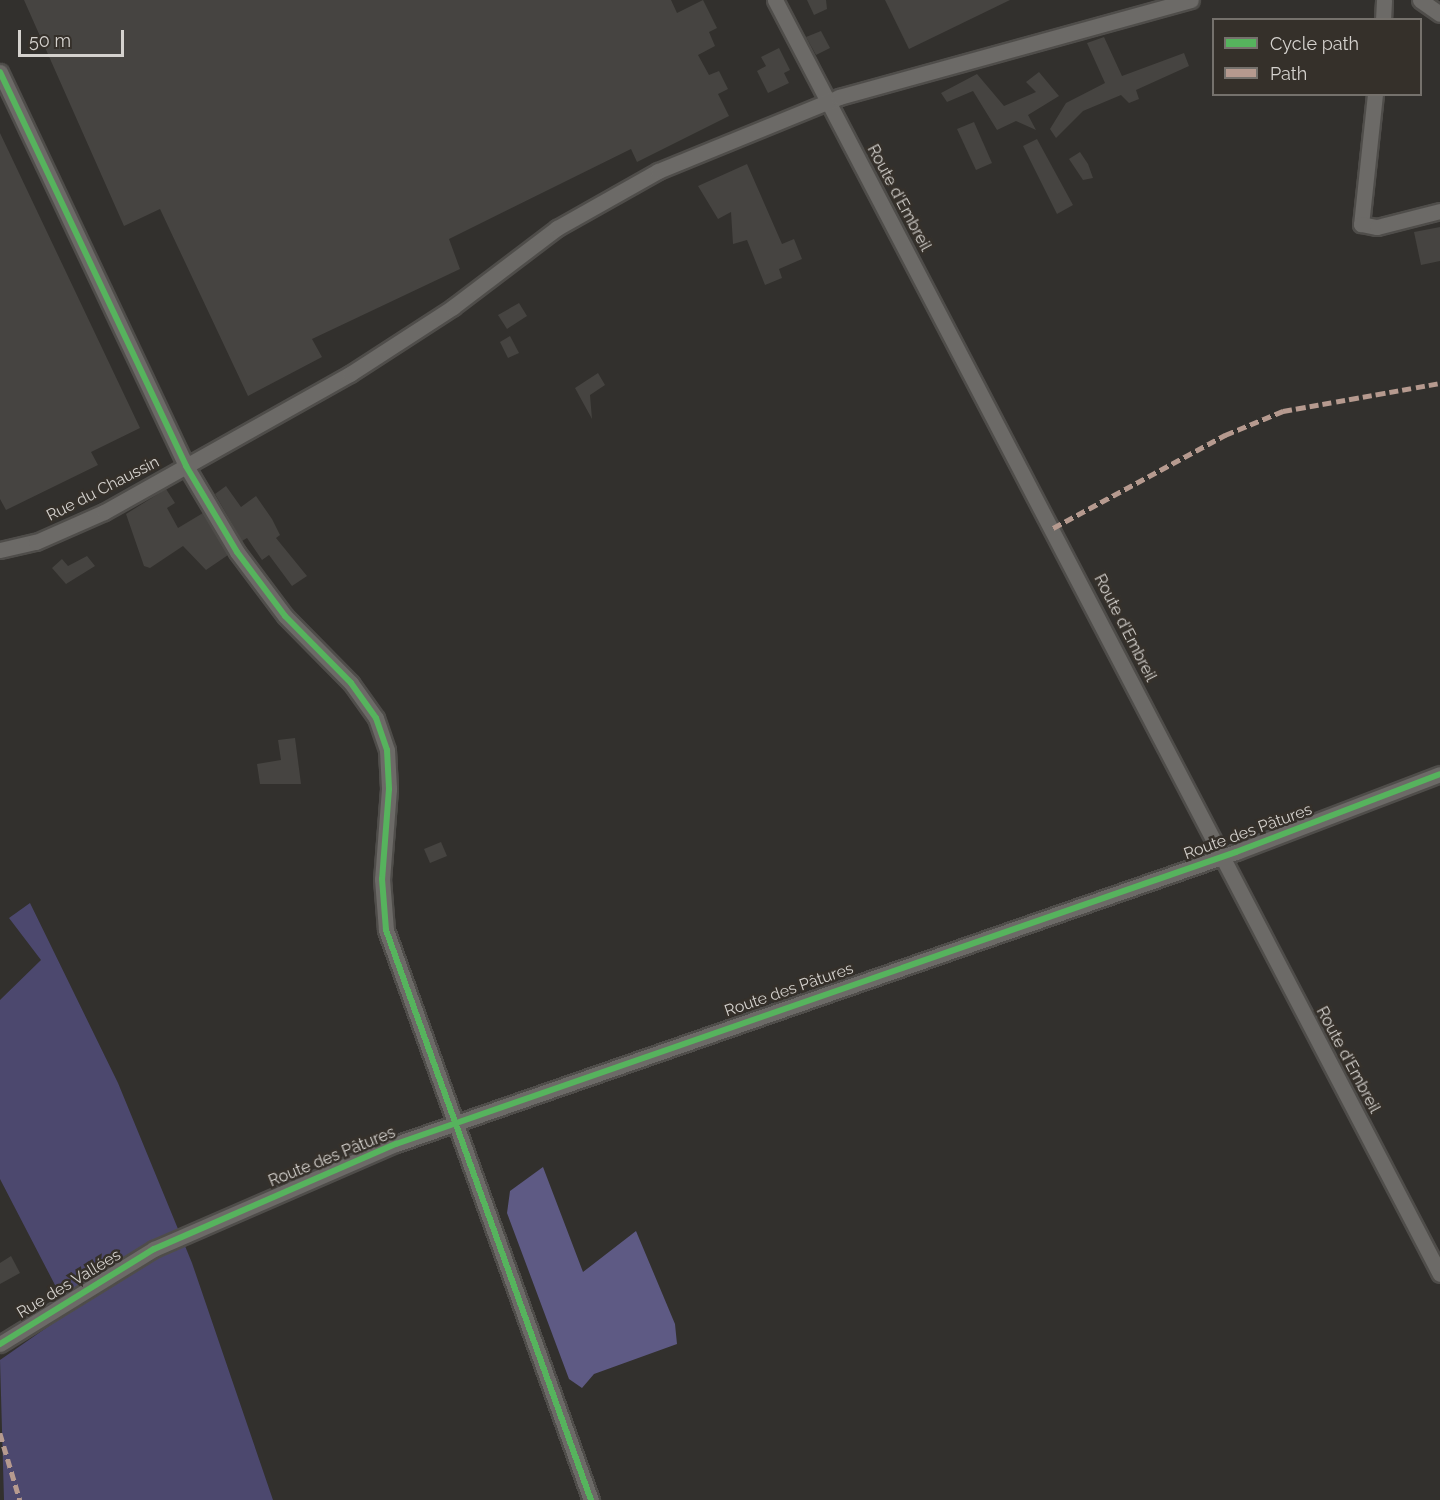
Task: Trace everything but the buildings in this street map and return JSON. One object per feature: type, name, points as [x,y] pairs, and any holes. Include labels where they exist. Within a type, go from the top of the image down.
[{"type":"street","name":"Route d'Embreil","points":[[775,0],[1440,1274]]},
{"type":"street","name":"Rue du Chaussin","points":[[0,550],[36,542],[104,512],[403,341],[557,228],[629,185],[828,102],[1191,0]]},
{"type":"street","points":[[1383,18],[1384,0]]},
{"type":"street","points":[[1420,0],[1440,14]]},
{"type":"street","points":[[0,72],[186,466],[237,552],[278,607],[376,718],[387,750],[389,789],[382,879],[386,930],[459,1122],[591,1500]]},
{"type":"street","points":[[1375,96],[1361,224],[1377,227],[1440,211]]},
{"type":"street","name":"Route des Pâtures","points":[[154,1249],[459,1122],[1222,857],[1440,774]]},
{"type":"street","name":"Rue des Vallées","points":[[0,1344],[154,1249]]},
{"type":"shaded area","points":[[30,903],[118,1083],[192,1263],[273,1500],[4,1500],[0,1360],[69,1312],[0,1179],[0,1000],[41,960],[9,918]]},
{"type":"shaded area","points":[[543,1167],[583,1272],[636,1231],[675,1324],[677,1344],[594,1374],[582,1388],[569,1379],[507,1213],[510,1191]]},
{"type":"marked path","points":[[1053,528],[1225,435],[1283,411],[1440,383]]},
{"type":"marked path","points":[[0,1433],[20,1500]]},
{"type":"cycle path","points":[[0,72],[186,466],[237,552],[285,616],[351,683],[376,718],[387,750],[389,789],[382,879],[386,930],[591,1500]]},
{"type":"cycle path","points":[[0,1344],[154,1249],[396,1144],[1236,852],[1440,774]]}]
